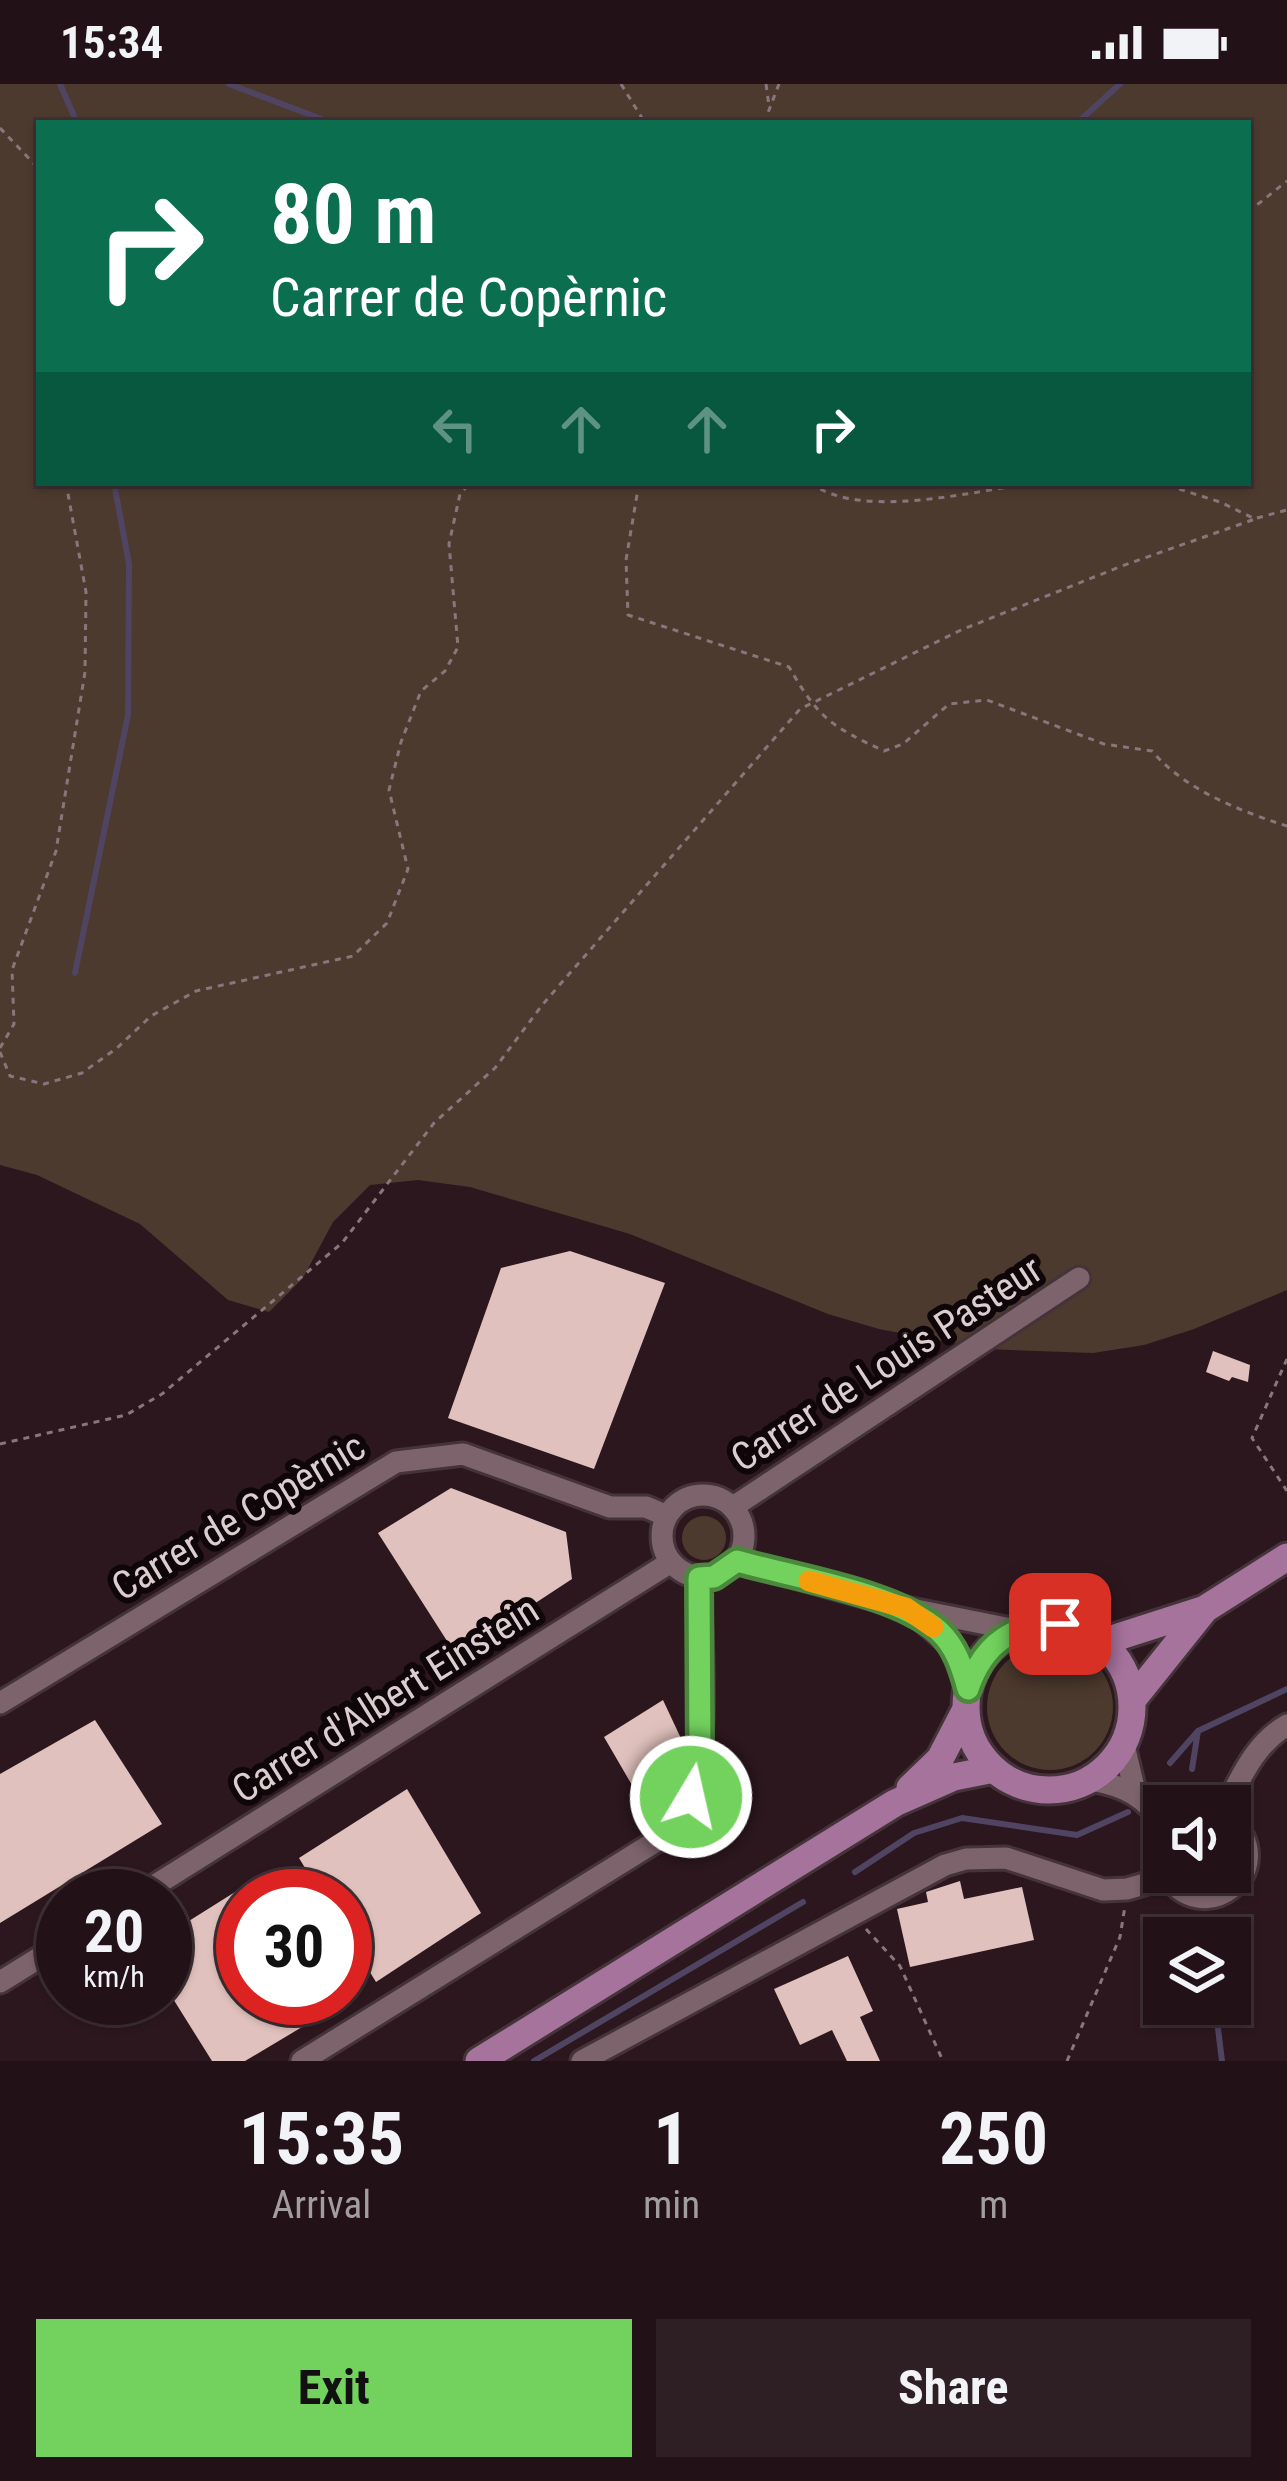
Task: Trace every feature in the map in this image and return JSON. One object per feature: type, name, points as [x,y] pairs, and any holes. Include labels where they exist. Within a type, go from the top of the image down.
[{"type":"main road","points":[[1102,1642],[1205,1609],[1287,1557]]},
{"type":"main road","points":[[1133,1699],[1205,1609]]},
{"type":"main road","points":[[895,1803],[940,1759],[985,1653],[1016,1630],[1060,1624],[1102,1642],[1117,1658],[1133,1699],[1132,1722],[1124,1745],[1090,1780],[1051,1790],[1030,1788],[994,1769],[979,1752],[967,1699]]},
{"type":"main road","points":[[479,2061],[895,1803],[954,1777],[994,1769]]},
{"type":"street","name":"Carrer de Louis Pasteur","points":[[733,1507],[1079,1279]]},
{"type":"street","name":"Carrer de Copèrnic","points":[[0,1703],[396,1462],[463,1454],[610,1507],[646,1507],[667,1516]]},
{"type":"street","points":[[697,1495],[710,1495],[733,1507],[745,1539],[737,1561],[714,1577],[699,1578],[679,1570],[662,1540],[667,1516],[685,1499],[697,1495]]},
{"type":"street","points":[[737,1561],[906,1608],[1016,1630]]},
{"type":"street","name":"Carrer d'Albert Einstein","points":[[181,1869],[671,1562]]},
{"type":"street","points":[[302,2061],[678,1824],[691,1797],[700,1757],[699,1578]]},
{"type":"street","points":[[906,1608],[954,1648],[967,1699]]},
{"type":"street","points":[[1237,1785],[1264,1742],[1287,1725]]},
{"type":"street","points":[[1124,1745],[1135,1792]]},
{"type":"street","points":[[1090,1780],[1135,1792],[1143,1799]]},
{"type":"street","points":[[582,2061],[921,1875],[966,1859],[1006,1858],[1081,1885],[1127,1889],[1143,1882]]},
{"type":"street","points":[[1190,1893],[1202,1898],[1224,1893]]},
{"type":"street","points":[[0,1982],[36,1960]]},
{"type":"path","points":[[621,84],[643,120]]},
{"type":"path","points":[[766,84],[769,109]]},
{"type":"path","points":[[765,120],[778,84]]},
{"type":"path","points":[[0,128],[36,166]]},
{"type":"path","points":[[1251,210],[1287,181]]},
{"type":"path","points":[[67,486],[86,592],[85,672],[56,851],[12,970],[14,1024],[0,1050],[10,1076],[44,1084],[82,1073],[152,1016],[196,991],[352,956],[388,923],[408,869],[389,790],[421,691],[445,671],[458,647],[449,544],[460,494],[467,486]]},
{"type":"path","points":[[638,486],[626,560],[628,615],[789,667],[826,722],[884,751],[902,744],[950,704],[987,700],[1104,743],[1152,751],[1167,769],[1208,793],[1248,814],[1287,826]]},
{"type":"path","points":[[814,486],[827,495],[893,502],[1017,486]]},
{"type":"path","points":[[1169,486],[1255,519]]},
{"type":"path","points":[[0,1444],[125,1415],[162,1394],[342,1243],[434,1123],[494,1068],[542,1004],[800,709],[961,630],[1122,566],[1287,510]]},
{"type":"path","points":[[1287,1360],[1252,1438],[1287,1491]]},
{"type":"path","points":[[1067,2061],[1120,1937],[1127,1889]]},
{"type":"path","points":[[852,1913],[900,1966],[943,2061]]},
{"type":"shaded area","points":[[0,84],[1287,84],[1287,1290],[1144,1345],[1093,1353],[985,1349],[828,1314],[630,1234],[470,1187],[418,1180],[370,1185],[333,1222],[303,1278],[269,1312],[228,1300],[140,1224],[37,1175],[0,1165]]},
{"type":"shaded area","points":[[704,1516],[719,1523],[726,1538],[719,1553],[704,1560],[689,1553],[682,1538],[689,1523]]},
{"type":"shaded area","points":[[1050,1644],[1074,1649],[1095,1662],[1108,1683],[1113,1707],[1108,1731],[1095,1752],[1074,1765],[1050,1770],[1026,1765],[1005,1752],[992,1731],[987,1707],[992,1683],[1005,1662],[1026,1649]]},
{"type":"building","points":[[570,1251],[665,1283],[594,1469],[448,1418],[501,1268]]},
{"type":"building","points":[[1213,1351],[1250,1365],[1248,1382],[1206,1372]]},
{"type":"building","points":[[451,1488],[566,1532],[572,1579],[456,1655],[378,1533]]},
{"type":"building","points":[[663,1700],[685,1747],[682,1768],[677,1788],[643,1804],[604,1737]]},
{"type":"building","points":[[95,1720],[162,1824],[88,1869],[36,1869],[36,1901],[0,1923],[0,1774]]},
{"type":"building","points":[[407,1789],[481,1913],[376,1982],[372,1976],[372,1869],[306,1869],[299,1858]]},
{"type":"building","points":[[960,1881],[964,1899],[1022,1887],[1034,1940],[910,1967],[897,1909],[928,1902],[926,1892]]},
{"type":"building","points":[[216,1904],[216,2025],[305,2025],[245,2061],[212,2061],[189,2025],[192,1919]]},
{"type":"building","points":[[848,1956],[873,2011],[860,2017],[880,2061],[847,2061],[832,2030],[800,2045],[774,1989]]},
{"type":"waterway","points":[[60,84],[76,120]]},
{"type":"waterway","points":[[229,84],[324,120]]},
{"type":"waterway","points":[[1080,120],[1120,84]]},
{"type":"waterway","points":[[75,973],[128,715],[129,564],[115,486]]},
{"type":"waterway","points":[[1170,1763],[1198,1731],[1287,1689]]},
{"type":"waterway","points":[[1192,1769],[1198,1731]]},
{"type":"waterway","points":[[855,1872],[914,1833],[962,1818],[1077,1835],[1128,1812]]},
{"type":"waterway","points":[[534,2061],[803,1902]]},
{"type":"waterway","points":[[1218,2025],[1222,2061]]},
{"type":"slow traffic","points":[[809,1581],[906,1608],[933,1627]]},
{"type":"route","points":[[691,1797],[700,1757],[699,1578],[714,1577],[737,1561],[906,1608],[954,1648],[968,1689],[974,1670],[999,1640],[1038,1624],[1060,1624]]}]
